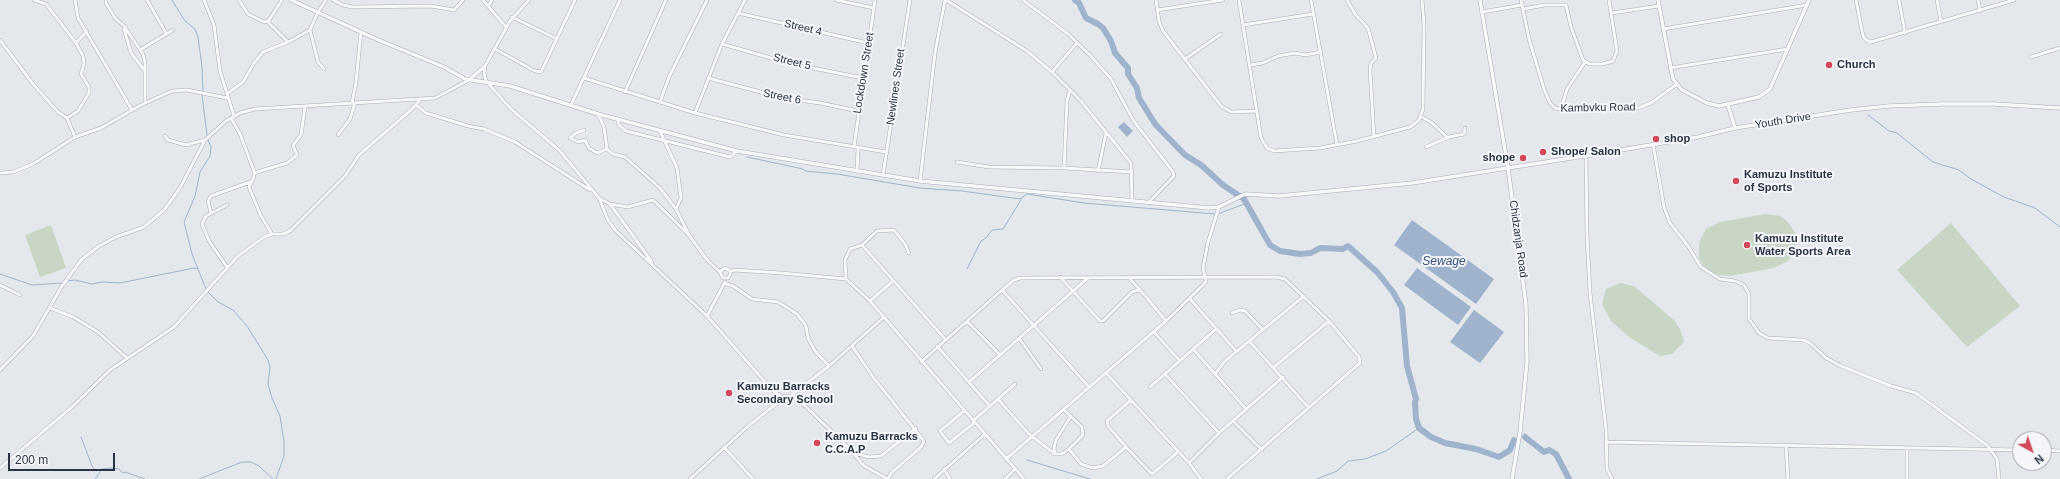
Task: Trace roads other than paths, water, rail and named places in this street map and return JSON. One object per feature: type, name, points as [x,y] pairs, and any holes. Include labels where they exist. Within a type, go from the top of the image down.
[{"type":"street","points":[[34,0],[46,4],[76,43],[83,56],[84,64],[81,74],[89,91],[78,111],[67,118]]},
{"type":"street","points":[[75,0],[78,18],[132,110]]},
{"type":"street","points":[[106,0],[106,3],[115,18],[124,26],[140,50],[144,59],[146,103]]},
{"type":"street","points":[[147,0],[166,33]]},
{"type":"street","points":[[204,0],[214,25],[219,67],[232,117],[240,134],[254,173],[249,187],[253,198],[272,234]]},
{"type":"street","points":[[239,0],[248,14],[264,22],[269,21]]},
{"type":"street","points":[[269,21],[282,0]]},
{"type":"street","points":[[290,0],[444,67],[469,80],[486,81],[618,120],[737,151],[920,181],[1150,201],[1209,208],[1219,207],[1209,237],[1204,263],[1205,283],[1154,332],[1006,459]]},
{"type":"street","points":[[0,173],[13,172],[29,166],[75,138],[101,128],[132,110],[172,91],[181,89],[227,96],[243,82],[254,63],[263,52],[288,42],[310,30],[318,12],[326,0]]},
{"type":"street","points":[[333,0],[352,7],[431,6],[454,10],[463,0]]},
{"type":"street","points":[[483,0],[506,27]]},
{"type":"street","points":[[488,6],[492,0]]},
{"type":"street","points":[[529,0],[512,17],[494,49],[485,66],[484,73],[486,81],[511,109],[560,151],[599,198],[608,220],[616,231],[707,316],[773,391],[786,397]]},
{"type":"street","points":[[494,49],[536,71],[541,72],[575,0]]},
{"type":"street","points":[[571,105],[620,0]]},
{"type":"street","points":[[625,92],[666,0]]},
{"type":"street","points":[[660,102],[669,77],[707,0]]},
{"type":"street","points":[[695,112],[722,44],[744,0]]},
{"type":"street","points":[[836,0],[874,8]]},
{"type":"street","name":"Lockdown Street","points":[[854,147],[875,0]]},
{"type":"street","name":"Newlines Street","points":[[883,175],[910,0]]},
{"type":"street","points":[[920,181],[935,53],[946,0],[1027,51],[1052,72],[1070,90],[1101,124],[1106,133],[1131,163],[1132,200]]},
{"type":"street","points":[[1024,0],[1047,17],[1077,43],[1112,79],[1133,120],[1174,174],[1174,176],[1150,201]]},
{"type":"street","points":[[1156,0],[1160,26],[1226,111],[1256,111]]},
{"type":"street","points":[[1157,10],[1223,0]]},
{"type":"street","points":[[1239,0],[1262,141],[1271,151],[1320,148],[1337,145],[1374,137],[1414,125],[1422,117],[1423,110],[1424,24],[1422,0]]},
{"type":"street","points":[[1311,0],[1337,145]]},
{"type":"street","points":[[1347,0],[1355,14],[1368,28],[1376,58],[1370,66],[1374,137]]},
{"type":"street","name":"Chidzanja Road","points":[[1480,0],[1508,168],[1523,270],[1527,362],[1520,432],[1512,479]]},
{"type":"street","name":"Kambvku Road","points":[[1521,0],[1529,39],[1548,99],[1552,106],[1561,109],[1643,107],[1677,84]]},
{"type":"street","points":[[1569,0],[1566,5],[1577,47],[1585,62],[1592,64],[1603,64],[1615,58],[1617,51],[1609,0]]},
{"type":"street","points":[[1658,0],[1672,76],[1682,90],[1708,103],[1719,106],[1759,97],[1767,93],[1773,85],[1809,0]]},
{"type":"street","points":[[1856,0],[1862,32],[1866,40],[1875,41],[2014,0]]},
{"type":"street","points":[[1899,0],[1905,33]]},
{"type":"street","points":[[1937,0],[1941,22]]},
{"type":"street","points":[[1978,0],[1980,11]]},
{"type":"street","points":[[1482,12],[1544,5],[1566,5]]},
{"type":"street","points":[[1663,29],[1807,5]]},
{"type":"street","points":[[1612,13],[1659,6]]},
{"type":"street","name":"Street 4","points":[[738,13],[868,44]]},
{"type":"street","points":[[1242,25],[1314,14]]},
{"type":"street","points":[[512,17],[557,39]]},
{"type":"street","points":[[269,21],[288,42]]},
{"type":"street","points":[[124,26],[131,53],[145,71]]},
{"type":"street","points":[[140,50],[173,30]]},
{"type":"street","points":[[310,30],[318,62],[324,69]]},
{"type":"street","points":[[76,43],[87,31]]},
{"type":"street","points":[[338,135],[350,119],[356,82],[361,32]]},
{"type":"street","points":[[1185,59],[1221,34]]},
{"type":"street","points":[[0,41],[38,90],[58,112],[67,118],[75,138]]},
{"type":"street","points":[[1052,72],[1077,43]]},
{"type":"street","name":"Street 5","points":[[722,44],[792,64],[863,78]]},
{"type":"street","points":[[2031,57],[2060,48]]},
{"type":"street","points":[[1670,68],[1788,49]]},
{"type":"street","points":[[1250,65],[1263,63],[1278,56],[1295,53],[1305,55],[1321,52]]},
{"type":"street","points":[[1561,109],[1567,89],[1585,62]]},
{"type":"street","points":[[0,370],[33,336],[66,280],[88,253],[116,237],[144,228],[164,210],[180,188],[205,140],[215,129],[232,117],[250,110],[396,100],[420,100],[440,96],[469,80],[485,66]]},
{"type":"street","points":[[584,78],[625,92],[695,112],[784,135],[886,152]]},
{"type":"street","name":"Street 6","points":[[708,78],[783,98],[820,103],[858,111]]},
{"type":"street","points":[[1064,168],[1066,116],[1070,90]]},
{"type":"street","points":[[0,468],[72,407],[110,370],[174,327],[227,267],[253,244],[272,234],[283,234],[290,231],[345,176],[359,155],[420,100]]},
{"type":"street","name":"Youth Drive","points":[[1219,207],[1246,194],[1279,196],[1412,183],[1586,156],[1735,128],[1851,110],[1889,106],[1984,104],[2060,108]]},
{"type":"street","points":[[416,105],[426,113],[468,126],[484,129],[514,142],[592,190]]},
{"type":"street","points":[[1728,105],[1735,128]]},
{"type":"street","points":[[254,173],[287,163],[296,156],[297,153],[293,145],[301,135],[305,107]]},
{"type":"street","points":[[598,114],[604,127],[607,149],[613,154],[625,157],[660,188],[676,209],[689,235],[707,260],[720,272],[722,277],[727,278]]},
{"type":"street","points":[[1422,117],[1432,123],[1447,137]]},
{"type":"street","points":[[618,120],[618,124],[626,131],[664,141],[730,157],[737,151]]},
{"type":"street","points":[[1426,147],[1447,137],[1464,134],[1465,128]]},
{"type":"street","points":[[584,130],[576,133],[570,138],[578,142],[585,140],[590,148],[597,153],[607,149]]},
{"type":"street","points":[[660,131],[677,168],[680,186],[679,206],[676,209]]},
{"type":"street","points":[[1098,171],[1106,133]]},
{"type":"street","points":[[165,136],[168,140],[186,146],[205,140]]},
{"type":"street","points":[[1653,144],[1664,207],[1670,223],[1688,246],[1701,267],[1720,279],[1735,281],[1744,285],[1749,294],[1750,321],[1759,333],[1768,338],[1800,339],[1807,341],[1826,358],[1841,366],[1891,386],[1916,393],[1984,442],[1992,450],[1997,460],[1999,479]]},
{"type":"street","points":[[857,171],[858,148]]},
{"type":"street","points":[[1586,156],[1588,262],[1607,442],[1608,469],[1612,479]]},
{"type":"street","points":[[957,162],[989,167],[1064,168],[1132,172]]},
{"type":"street","points":[[211,213],[208,201],[210,196],[250,182]]},
{"type":"street","points":[[599,198],[610,204],[628,207],[653,200],[689,235]]},
{"type":"street","points":[[610,204],[655,267]]},
{"type":"street","points":[[227,205],[211,213],[203,220],[203,228],[215,250],[227,267]]},
{"type":"street","points":[[846,279],[846,256],[850,249],[862,245],[877,231],[892,230],[905,244],[909,253]]},
{"type":"street","points":[[862,245],[945,339]]},
{"type":"street","points":[[720,272],[725,268],[730,272]]},
{"type":"street","points":[[730,272],[734,270],[846,279],[870,301],[921,362],[1024,479]]},
{"type":"street","points":[[707,316],[724,283],[730,276],[730,272]]},
{"type":"street","points":[[1060,276],[1072,291],[1102,321],[1132,292],[1140,291]]},
{"type":"street","points":[[921,362],[937,346],[968,321],[1002,290],[1014,280],[1020,278],[1060,276],[1130,279],[1281,278],[1288,281],[1329,321],[1359,357],[1360,363],[1227,479]]},
{"type":"street","points":[[969,382],[999,354],[1088,278]]},
{"type":"street","points":[[1130,279],[1166,321]]},
{"type":"street","points":[[870,301],[893,281]]},
{"type":"street","points":[[724,283],[733,286],[752,299],[778,302],[797,314],[806,326],[808,338],[815,351],[829,366]]},
{"type":"street","points":[[0,286],[20,295]]},
{"type":"street","points":[[1002,290],[1089,387]]},
{"type":"street","points":[[1215,374],[1225,361],[1250,342],[1304,296]]},
{"type":"street","points":[[1190,299],[1237,352]]},
{"type":"street","points":[[50,308],[73,317],[98,332],[127,358]]},
{"type":"street","points":[[1232,313],[1240,310],[1245,312],[1263,330]]},
{"type":"street","points":[[690,478],[755,420],[786,397],[790,396],[829,366],[883,318]]},
{"type":"street","points":[[968,321],[999,354]]},
{"type":"street","points":[[1274,367],[1329,321]]},
{"type":"street","points":[[1150,386],[1216,329]]},
{"type":"street","points":[[1154,332],[1179,360]]},
{"type":"street","points":[[1019,338],[1041,368]]},
{"type":"street","points":[[1250,342],[1283,377],[1309,408]]},
{"type":"street","points":[[790,396],[809,409],[864,466],[888,479],[891,473],[924,444],[923,439],[916,428],[873,377],[852,346]]},
{"type":"street","points":[[937,346],[989,405]]},
{"type":"street","points":[[1193,349],[1246,410]]},
{"type":"street","points":[[0,363],[5,364]]},
{"type":"street","points":[[1106,373],[1189,463],[1201,479]]},
{"type":"street","points":[[1165,374],[1219,433]]},
{"type":"street","points":[[1189,463],[1219,433],[1283,377]]},
{"type":"street","points":[[964,411],[940,431],[949,443],[974,422],[989,405],[1015,384]]},
{"type":"street","points":[[998,399],[1032,436],[1055,454]]},
{"type":"street","points":[[1131,400],[1107,421],[1108,426],[1126,447],[1152,474],[1178,452]]},
{"type":"street","points":[[1055,454],[1068,449],[1083,435],[1084,432],[1077,422],[1064,410]]},
{"type":"street","points":[[1055,454],[1054,448],[1056,440],[1071,416]]},
{"type":"street","points":[[1234,420],[1262,450]]},
{"type":"street","points":[[853,453],[869,457],[881,456],[916,428]]},
{"type":"street","points":[[934,479],[985,434]]},
{"type":"street","points":[[1607,442],[2012,450]]},
{"type":"street","points":[[1786,446],[1788,479]]},
{"type":"street","points":[[724,447],[753,479]]},
{"type":"street","points":[[1068,449],[1081,464],[1087,467],[1096,468],[1103,466],[1126,447]]},
{"type":"street","points":[[1906,479],[1907,448]]},
{"type":"street","points":[[1004,479],[1015,469]]},
{"type":"street","points":[[944,470],[950,479]]},
{"type":"water","points":[[1124,122],[1133,131],[1127,137],[1118,127]]},
{"type":"water","name":"Sewage","points":[[1412,220],[1494,279],[1476,304],[1394,245]]},
{"type":"water","name":"Sewage","points":[[1417,268],[1471,307],[1458,325],[1404,285]]},
{"type":"water","points":[[1474,310],[1504,332],[1480,363],[1450,342]]},
{"type":"waterway","points":[[172,0],[185,21],[195,29],[198,37],[202,67],[203,91]]},
{"type":"waterway","points":[[1075,0],[1079,3],[1086,18],[1103,28],[1111,41],[1115,53],[1128,68],[1128,74],[1137,88],[1139,98],[1155,124],[1185,155],[1201,165],[1223,185],[1244,199],[1270,245],[1280,251],[1300,254],[1311,253],[1320,248],[1343,249],[1348,246],[1377,272],[1393,292],[1402,308],[1407,366],[1416,399],[1416,419],[1419,428],[1431,437],[1445,443],[1476,449],[1499,457],[1510,450],[1514,440]]},
{"type":"waterway","points":[[202,95],[207,135]]},
{"type":"waterway","points":[[1868,115],[1889,131],[1897,133],[1933,162],[1959,170],[1971,179],[2004,197],[2035,208],[2060,227]]},
{"type":"waterway","points":[[198,269],[192,254],[184,222],[195,196],[200,172],[210,156],[211,147],[208,140]]},
{"type":"waterway","points":[[747,157],[803,169],[805,171],[837,174],[920,188],[962,191],[1020,199],[1027,194],[1084,203],[1215,214]]},
{"type":"waterway","points":[[967,269],[981,241],[986,238],[992,230],[1003,229],[1021,200]]},
{"type":"waterway","points":[[1218,214],[1247,203]]},
{"type":"waterway","points":[[67,281],[75,280],[92,284],[102,282],[120,283],[194,268],[198,269],[206,289]]},
{"type":"waterway","points":[[0,274],[32,285],[62,283]]},
{"type":"waterway","points":[[208,292],[218,302],[233,310],[247,326],[268,360],[270,367],[268,384],[280,416],[284,442],[284,456],[276,479]]},
{"type":"waterway","points":[[1317,479],[1337,471],[1348,461],[1365,459],[1386,451],[1419,428]]},
{"type":"waterway","points":[[81,437],[92,466],[96,471],[101,469]]},
{"type":"waterway","points":[[1525,437],[1544,452],[1549,450],[1556,454],[1569,479]]},
{"type":"waterway","points":[[1027,460],[1090,479]]},
{"type":"waterway","points":[[199,479],[242,462],[251,462],[259,466],[273,479]]},
{"type":"waterway","points":[[95,479],[102,469],[111,468],[119,469],[123,473],[125,472],[145,479]]},
{"type":"place","name":"Church","points":[[1829,65]]},
{"type":"place","name":"shop","points":[[1656,139]]},
{"type":"place","name":"Shope/ Salon","points":[[1543,152]]},
{"type":"place","name":"shope","points":[[1523,158]]},
{"type":"place","name":"Kamuzu Institute of Sports","points":[[1736,181]]},
{"type":"place","name":"Kamuzu Institute Water Sports Area","points":[[1747,245]]},
{"type":"place","name":"Kamuzu Barracks Secondary School","points":[[729,393]]},
{"type":"place","name":"Kamuzu Barracks C.C.A.P","points":[[817,443]]}]
